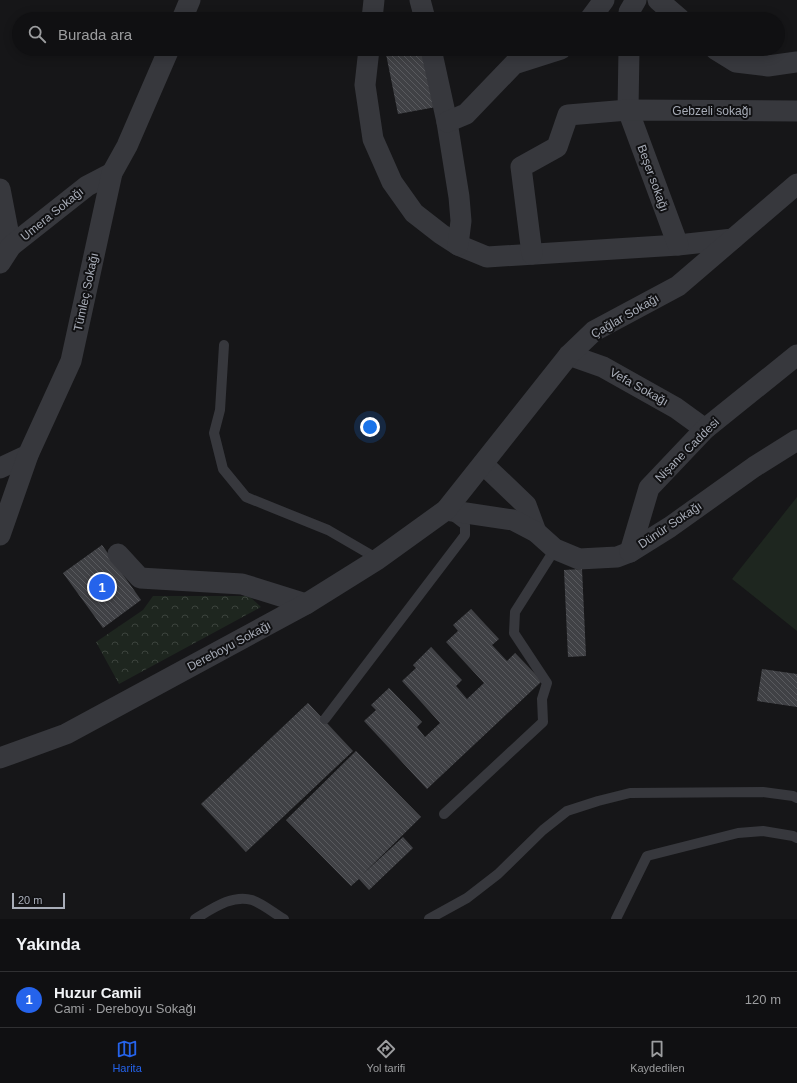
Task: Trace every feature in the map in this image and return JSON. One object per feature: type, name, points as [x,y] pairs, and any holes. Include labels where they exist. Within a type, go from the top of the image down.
[{"type":"street","points":[[185,12],[190,0]]},
{"type":"street","points":[[373,12],[374,0]]},
{"type":"street","points":[[420,0],[423,12]]},
{"type":"street","points":[[595,12],[604,0]]},
{"type":"street","points":[[629,12],[636,0]]},
{"type":"street","points":[[658,0],[672,12]]},
{"type":"street","name":"Tümleç Sokağı","points":[[0,535],[28,454],[71,361],[112,173],[127,146],[166,56]]},
{"type":"street","points":[[368,56],[365,85],[372,139],[392,182],[414,213],[440,234],[458,245],[487,257],[678,245],[733,239]]},
{"type":"street","points":[[433,56],[447,122],[460,203],[461,221],[458,245]]},
{"type":"street","points":[[447,122],[466,114],[514,64],[539,56]]},
{"type":"street","name":"Beşer sokağı","points":[[629,56],[628,110],[678,245]]},
{"type":"street","points":[[726,56],[736,62],[768,66],[797,62]]},
{"type":"street","points":[[532,254],[521,167],[557,147],[568,115],[628,110]]},
{"type":"street","name":"Gebzeli sokağı","points":[[628,110],[797,111]]},
{"type":"street","name":"Umera Sokağı","points":[[0,263],[11,246],[87,186],[112,173]]},
{"type":"street","name":"Çağlar Sokağı","points":[[446,510],[569,354],[594,331],[678,286],[797,184]]},
{"type":"street","points":[[0,189],[11,246]]},
{"type":"street","name":"Vefa Sokağı","points":[[569,354],[603,367],[676,408],[705,429]]},
{"type":"street","name":"Nişane Caddesi","points":[[630,552],[650,488],[705,429],[795,362]]},
{"type":"street","name":"Dünür Sokağı","points":[[446,510],[513,520],[536,532],[555,550],[580,559],[617,557],[630,552],[670,527],[754,467],[797,440]]},
{"type":"street","points":[[0,468],[28,454]]},
{"type":"street","name":"Dünür Sokağı","points":[[483,464],[526,505],[536,532]]},
{"type":"street","name":"Dereboyu Sokağı","points":[[0,758],[66,734],[306,604],[378,559],[446,510]]},
{"type":"street","points":[[118,554],[140,578],[242,584],[306,604]]},
{"type":"lane","points":[[224,345],[220,410],[214,433],[223,468],[246,497],[328,530],[378,559]]},
{"type":"lane","points":[[325,719],[465,535],[465,525],[446,510]]},
{"type":"lane","points":[[444,814],[543,722],[542,699],[547,683],[514,633],[515,612],[555,550]]},
{"type":"lane","points":[[429,919],[467,898],[498,874],[543,830],[567,811],[630,793],[763,792],[793,796],[797,798]]},
{"type":"lane","points":[[616,919],[647,856],[738,833],[763,831],[797,838]]},
{"type":"lane","points":[[195,919],[211,909],[229,901],[242,899],[253,900],[284,919]]},
{"type":"green space","points":[[797,497],[797,631],[732,579]]},
{"type":"green space","points":[[153,596],[249,596],[261,607],[119,684],[96,642],[143,610]]},
{"type":"building","points":[[386,56],[426,56],[436,107],[398,114]]},
{"type":"building","points":[[102,545],[141,600],[103,628],[63,573]]},
{"type":"building","points":[[582,569],[586,656],[568,657],[564,570]]},
{"type":"building","points":[[471,609],[499,639],[492,645],[507,661],[515,653],[542,681],[427,789],[364,721],[376,710],[371,705],[389,688],[422,722],[417,727],[425,737],[440,723],[402,681],[416,668],[413,665],[431,647],[462,680],[456,686],[467,699],[484,683],[446,642],[458,631],[453,625]]},
{"type":"building","points":[[762,669],[797,674],[797,707],[757,701]]},
{"type":"building","points":[[308,703],[353,751],[246,852],[201,804]]},
{"type":"building","points":[[356,751],[421,817],[362,875],[403,837],[413,848],[369,890],[359,879],[351,886],[286,820]]},
{"type":"place","name":"Huzur Camii","points":[[102,587]]}]
